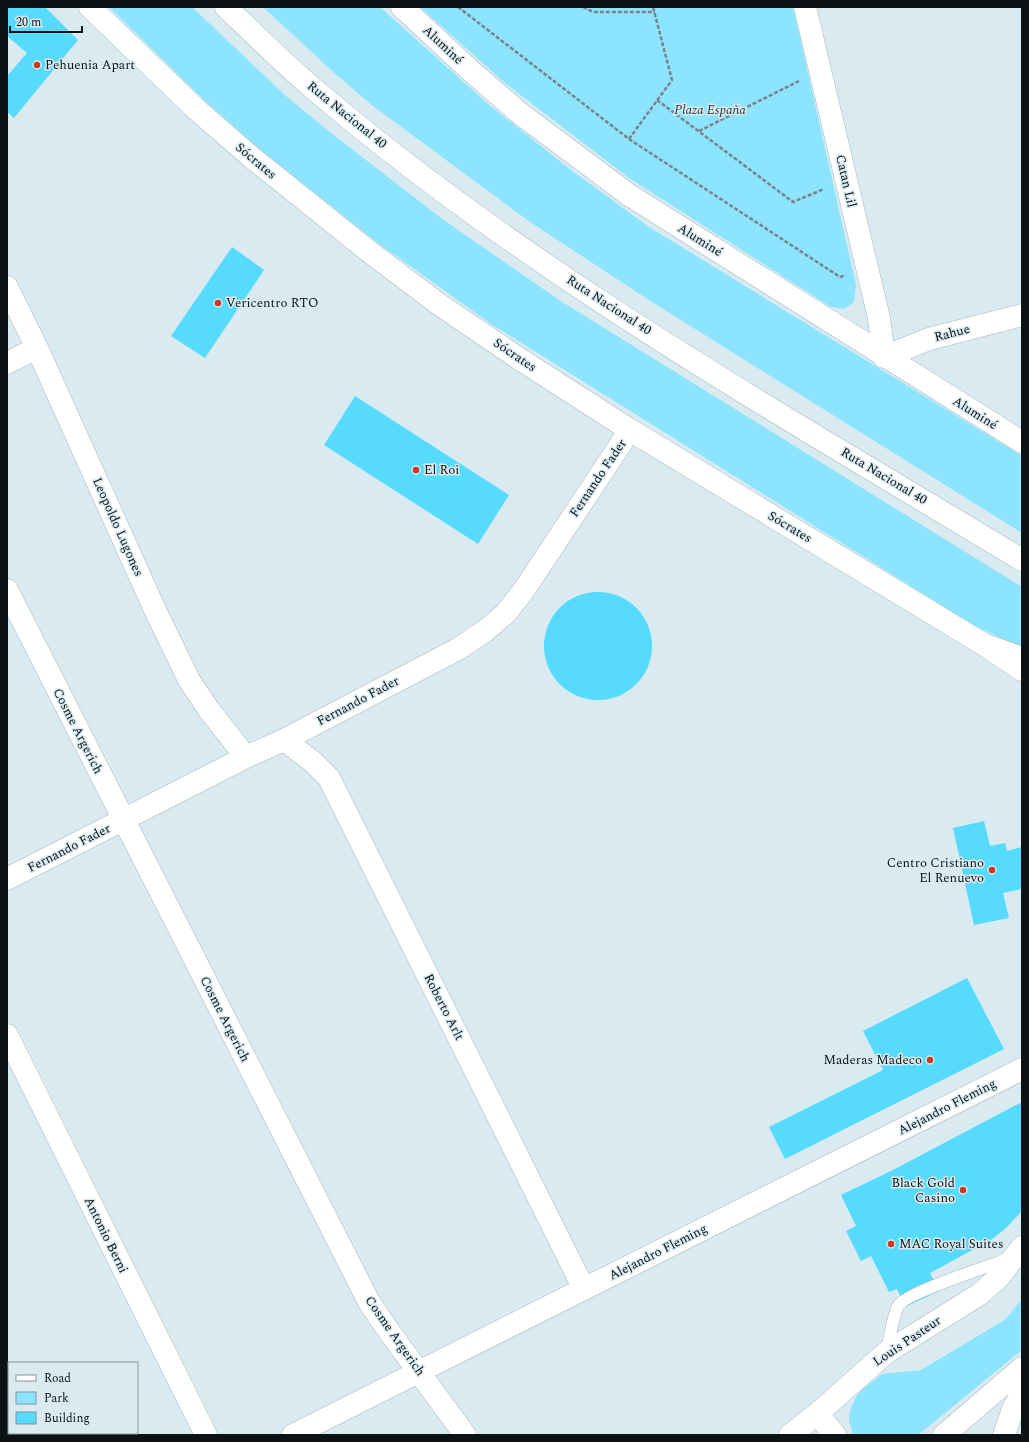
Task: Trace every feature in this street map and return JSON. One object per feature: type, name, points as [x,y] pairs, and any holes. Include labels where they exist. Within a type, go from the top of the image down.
[{"type":"street","name":"Sócrates","points":[[90,7],[196,110],[256,161],[364,248],[440,305],[518,358],[630,430],[983,644]]},
{"type":"street","name":"Ruta Nacional 40","points":[[226,7],[314,89],[365,131],[422,175],[533,255],[730,383],[1022,560]]},
{"type":"street","name":"Aluminé","points":[[402,7],[472,72],[522,115],[629,195],[884,357],[1022,442]]},
{"type":"street","name":"Catan Lil","points":[[805,7],[879,318],[884,357]]},
{"type":"street","name":"Leopoldo Lugones","points":[[7,287],[37,348],[156,612],[189,680],[209,710],[246,757]]},
{"type":"street","name":"Rahue","points":[[884,357],[929,339],[1022,315]]},
{"type":"street","points":[[7,363],[37,348]]},
{"type":"street","name":"Fernando Fader","points":[[7,879],[246,757],[284,740],[458,649],[485,631],[506,613],[524,590],[630,430]]},
{"type":"street","name":"Cosme Argerich","points":[[7,590],[370,1302],[465,1435]]},
{"type":"street","points":[[983,644],[1022,658]]},
{"type":"street","points":[[983,644],[1022,670]]},
{"type":"street","name":"Roberto Arlt","points":[[284,740],[312,761],[329,778],[584,1289]]},
{"type":"street","name":"Antonio Berni","points":[[7,1035],[206,1435]]},
{"type":"street","name":"Alejandro Fleming","points":[[293,1435],[420,1373],[1022,1069]]},
{"type":"street","name":"Louis Pasteur","points":[[790,1435],[817,1414],[887,1352],[980,1294],[999,1277],[1018,1252]]},
{"type":"street","points":[[944,1435],[1022,1368]]},
{"type":"street","points":[[1004,1435],[1013,1409],[1022,1393]]},
{"type":"street","points":[[817,1414],[835,1435]]},
{"type":"lane","points":[[887,1352],[897,1310],[902,1302],[948,1280],[1018,1252]]},
{"type":"path","points":[[458,7],[629,139],[840,277],[847,275],[845,268]]},
{"type":"path","points":[[582,7],[593,12],[654,12]]},
{"type":"path","points":[[629,139],[672,80],[653,7]]},
{"type":"path","points":[[699,131],[801,80],[803,87]]},
{"type":"path","points":[[657,100],[793,202],[827,188],[828,195]]},
{"type":"green space","points":[[109,7],[192,7],[286,96],[331,133],[441,218],[559,300],[1022,587],[1022,648],[973,625],[491,324],[378,243],[262,151],[203,99]]},
{"type":"green space","points":[[263,7],[380,7],[487,103],[567,167],[649,227],[1022,456],[1022,533],[652,302],[530,222],[373,106],[332,71]]},
{"type":"green space","name":"Plaza España","points":[[420,7],[793,7],[856,285],[854,302],[844,309],[831,307],[629,178],[506,84]]},
{"type":"green space","points":[[1022,1299],[1022,1350],[918,1435],[853,1435],[849,1420],[850,1410],[857,1395],[864,1388],[882,1374],[921,1370],[1006,1319]]},
{"type":"building","name":"Pehuenia Apart","points":[[7,7],[45,7],[78,40],[14,118],[7,112],[7,76],[27,53],[7,36]]},
{"type":"building","name":"Vericentro RTO","points":[[232,247],[264,270],[205,358],[171,336]]},
{"type":"building","name":"El Roi","points":[[355,396],[509,495],[478,544],[324,445]]},
{"type":"building","points":[[598,592],[619,596],[637,607],[648,625],[652,646],[648,667],[637,685],[619,696],[598,700],[577,696],[559,685],[548,667],[544,646],[548,625],[559,607],[577,596]]},
{"type":"building","name":"Centro Cristiano El Renuevo","points":[[984,821],[990,846],[1005,843],[1007,851],[1022,847],[1022,889],[1003,893],[1009,918],[974,925],[953,828]]},
{"type":"building","name":"Maderas Madeco","points":[[967,978],[1004,1049],[785,1159],[769,1127],[883,1070],[863,1031]]},
{"type":"building","name":"Black Gold Casino","points":[[1022,1102],[1022,1211],[1006,1228],[991,1240],[930,1273],[939,1291],[905,1307],[897,1289],[889,1292],[871,1256],[861,1261],[846,1231],[856,1226],[841,1195],[893,1170]]},
{"type":"place","name":"Pehuenia Apart","points":[[37,65]]},
{"type":"place","name":"Vericentro RTO","points":[[218,303]]},
{"type":"place","name":"El Roi","points":[[416,470]]},
{"type":"place","name":"Centro Cristiano El Renuevo","points":[[992,870]]},
{"type":"place","name":"Maderas Madeco","points":[[930,1060]]},
{"type":"place","name":"Black Gold Casino","points":[[963,1190]]},
{"type":"place","name":"MAC Royal Suites","points":[[891,1244]]}]
